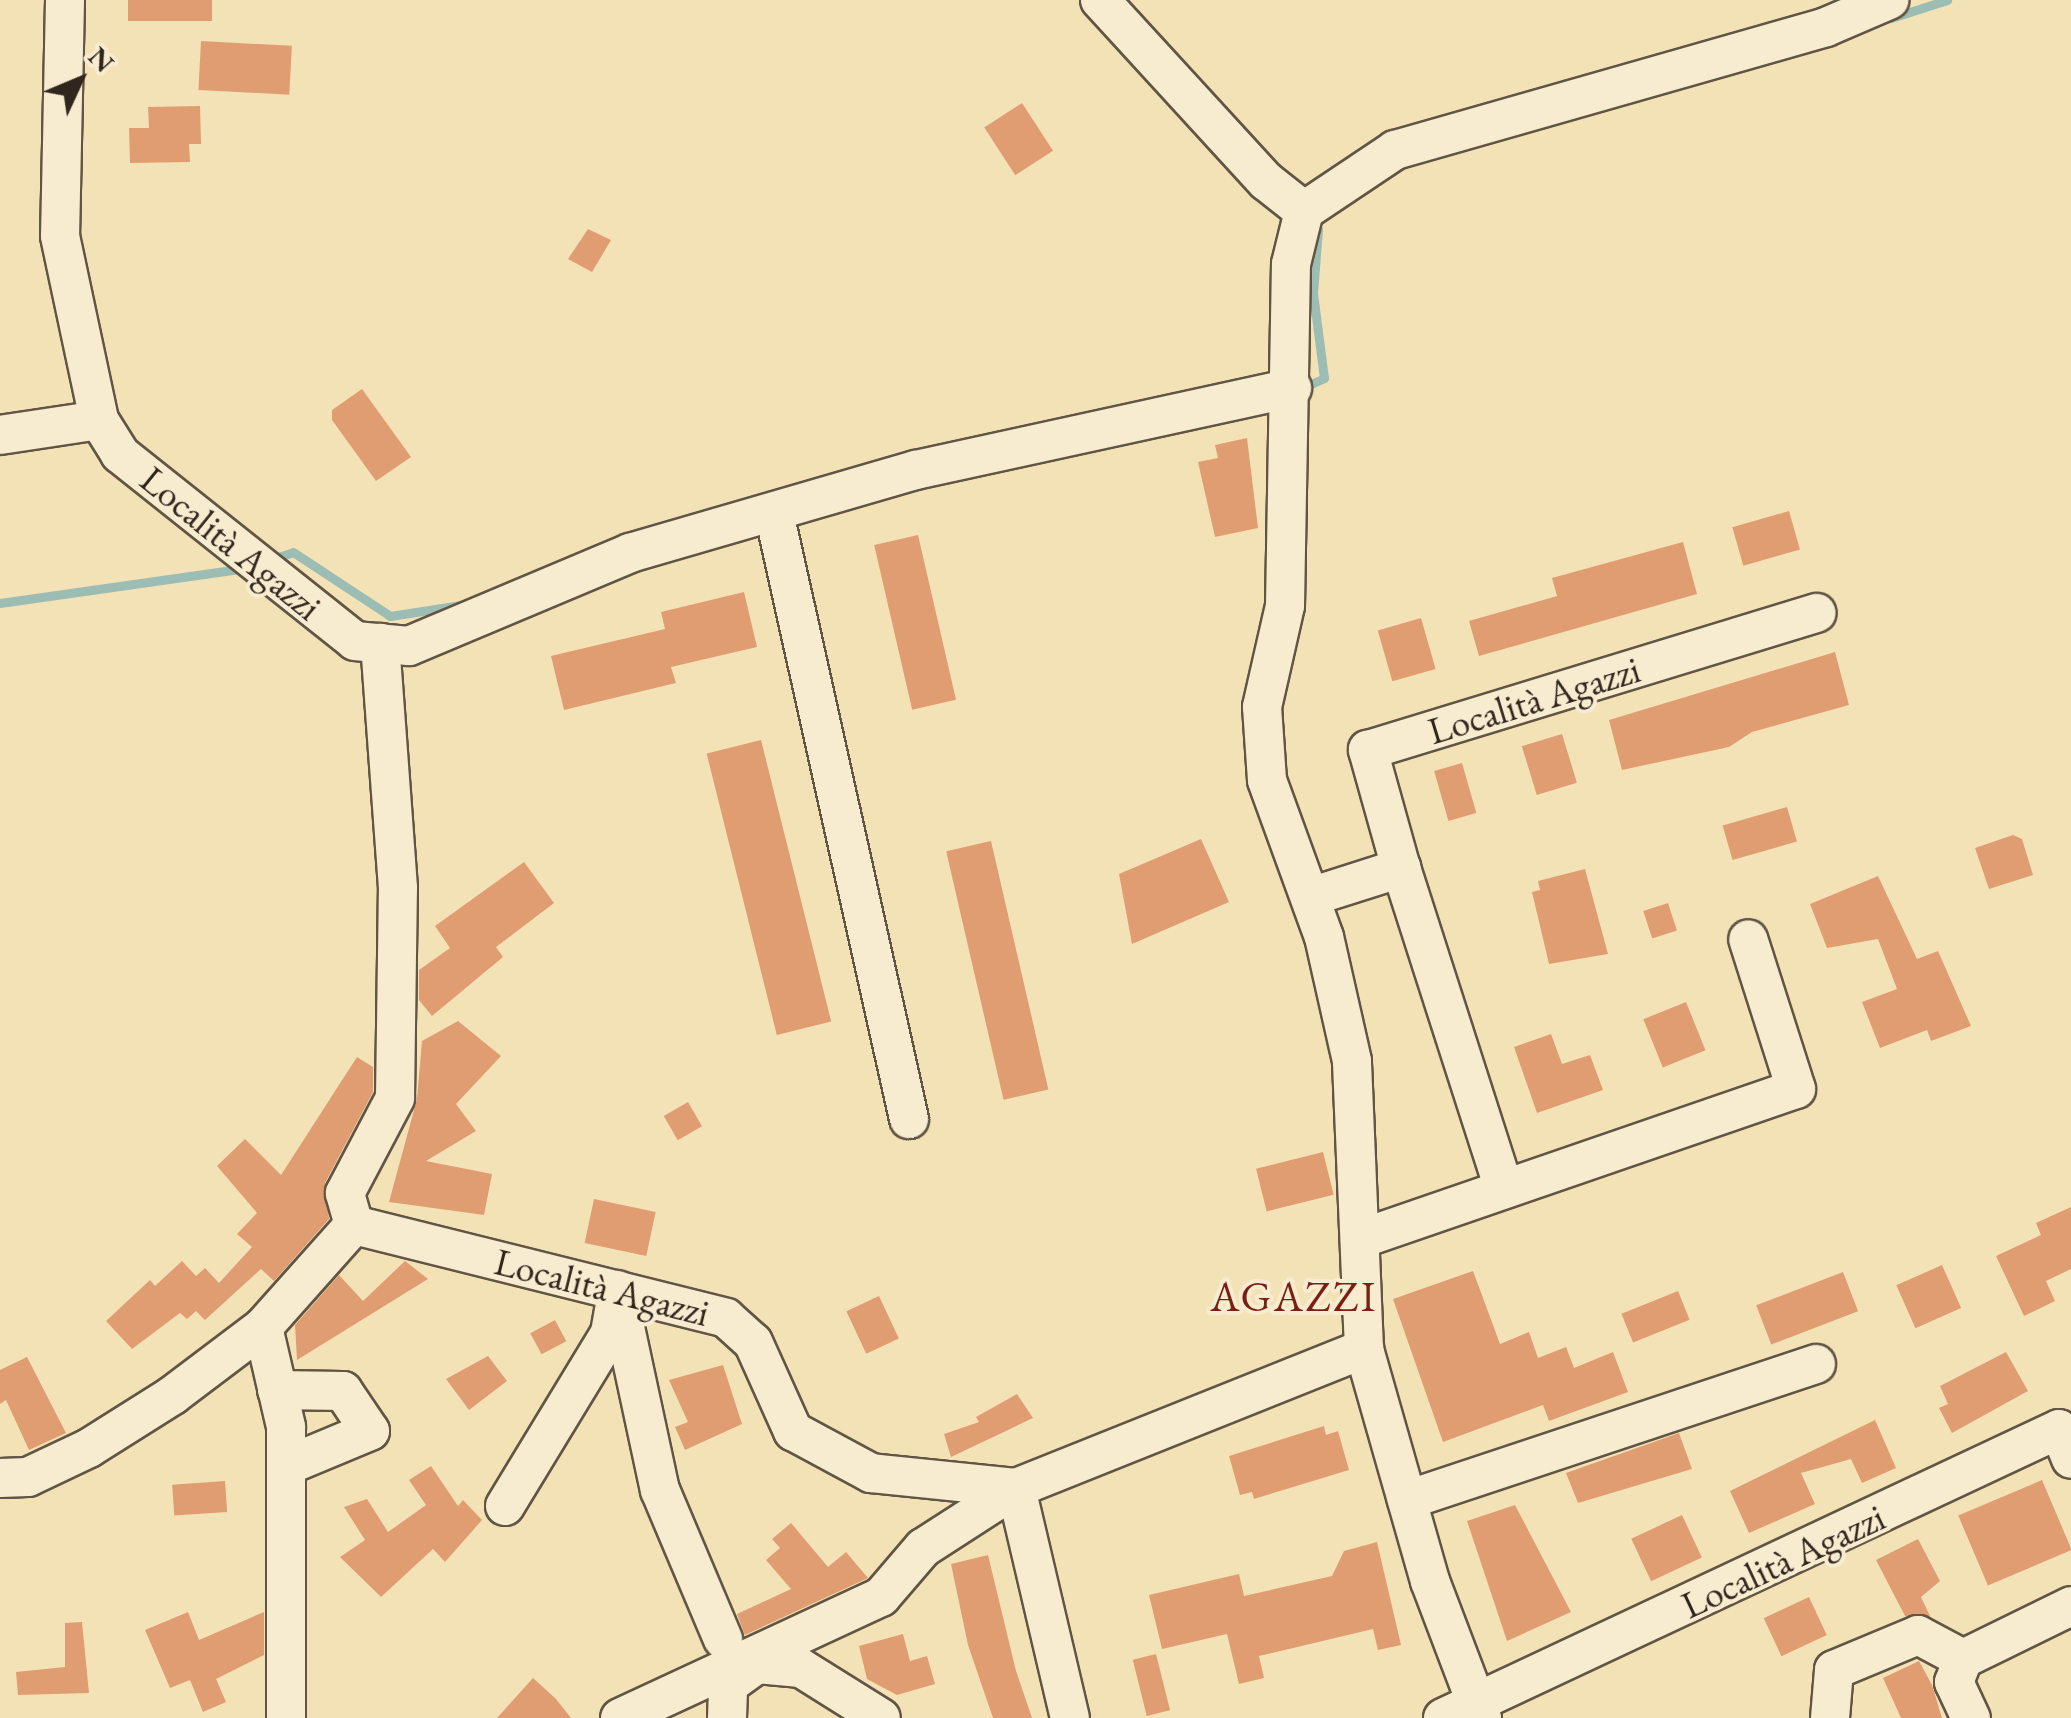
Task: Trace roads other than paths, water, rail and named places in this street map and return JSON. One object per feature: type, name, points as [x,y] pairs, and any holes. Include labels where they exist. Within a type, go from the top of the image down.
[{"type":"street","name":"Località Agazzi","points":[[65,0],[60,236],[100,420],[120,454],[355,641],[409,646],[630,553],[916,470],[1292,388]]},
{"type":"street","points":[[1100,0],[1304,211]]},
{"type":"street","points":[[1467,1714],[1364,1349],[1352,1061],[1310,897],[1267,780],[1262,707],[1285,606],[1292,264],[1304,211],[1395,150],[1826,27],[1890,0]]},
{"type":"street","points":[[0,434],[100,420]]},
{"type":"street","points":[[774,512],[909,1119]]},
{"type":"street","name":"Località Agazzi","points":[[1504,1189],[1401,868],[1368,750],[1817,614]]},
{"type":"street","points":[[0,1478],[28,1478],[89,1448],[263,1328],[354,1225],[345,1193],[395,1098],[398,888],[380,643]]},
{"type":"street","points":[[1310,897],[1401,868]]},
{"type":"street","points":[[1360,1238],[1796,1089],[1748,939]]},
{"type":"street","name":"Località Agazzi","points":[[354,1225],[726,1318],[752,1342],[793,1431],[825,1454],[870,1473],[1016,1488]]},
{"type":"street","points":[[505,1506],[610,1333],[617,1290]]},
{"type":"street","points":[[617,1290],[660,1490],[722,1654]]},
{"type":"street","points":[[263,1328],[277,1390],[286,1466],[286,1718]]},
{"type":"street","name":"Località Agazzi","points":[[620,1718],[722,1654],[881,1597],[923,1548],[1016,1488],[1364,1349]]},
{"type":"street","points":[[1407,1500],[1816,1364]]},
{"type":"street","points":[[277,1390],[343,1391],[370,1431],[286,1466]]},
{"type":"street","points":[[621,1430],[664,1558],[722,1654]]},
{"type":"street","name":"Località Agazzi","points":[[1467,1714],[2059,1430],[2071,1459]]},
{"type":"street","points":[[1016,1488],[1070,1718]]},
{"type":"street","points":[[1971,1718],[1954,1682],[1963,1658],[2071,1606]]},
{"type":"street","points":[[1830,1718],[1834,1670],[1918,1636],[1963,1658]]},
{"type":"street","points":[[727,1718],[728,1684],[757,1664],[801,1668],[881,1718]]},
{"type":"waterway","points":[[1891,18],[1947,0]]},
{"type":"waterway","points":[[1302,388],[1324,378],[1313,293],[1318,229]]},
{"type":"waterway","points":[[269,560],[293,552],[390,616],[461,605]]},
{"type":"waterway","points":[[0,603],[245,568]]},
{"type":"district","name":"AGAZZI","points":[[1294,1297]]}]
